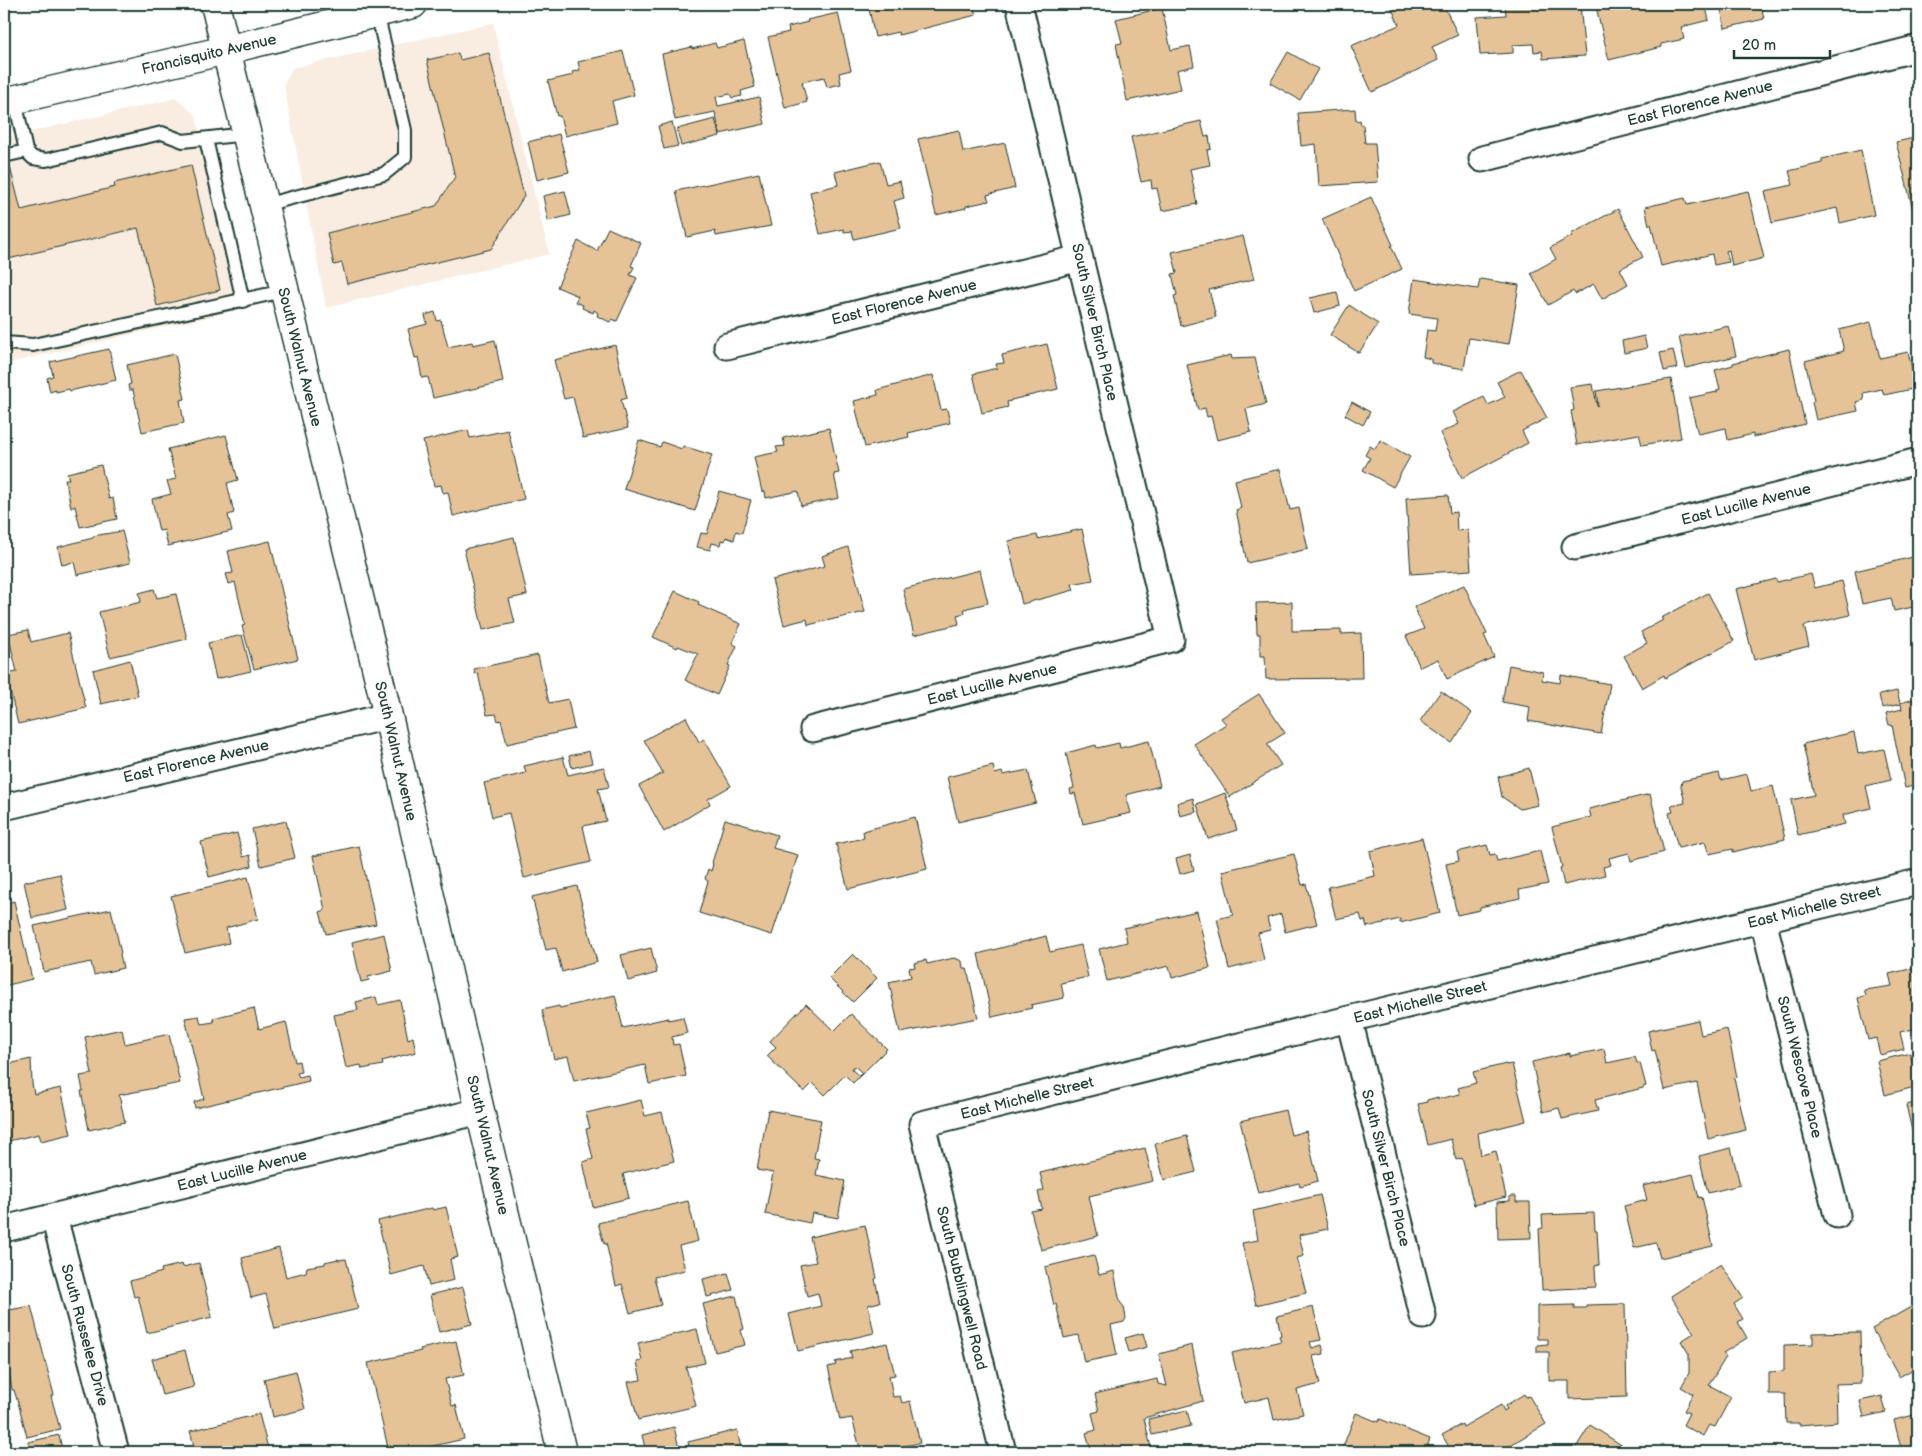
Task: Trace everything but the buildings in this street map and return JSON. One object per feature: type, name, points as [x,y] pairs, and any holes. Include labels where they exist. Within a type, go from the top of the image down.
[{"type":"street","name":"South Walnut Avenue","points":[[216,4],[388,716],[562,1452]]},
{"type":"street","name":"Francisquito Avenue","points":[[9,101],[413,4]]},
{"type":"street","name":"South Silver Birch Place","points":[[1019,4],[1172,639]]},
{"type":"street","name":"East Florence Avenue","points":[[1482,158],[1918,48]]},
{"type":"street","name":"East Florence Avenue","points":[[727,346],[1080,258]]},
{"type":"street","name":"East Lucille Avenue","points":[[1575,547],[1918,461]]},
{"type":"street","name":"East Lucille Avenue","points":[[813,729],[1172,639]]},
{"type":"street","name":"East Florence Avenue","points":[[4,807],[388,716]]},
{"type":"street","name":"East Michelle Street","points":[[922,1124],[1918,882]]},
{"type":"street","name":"South Wescove Place","points":[[1763,920],[1837,1215]]},
{"type":"street","name":"South Silver Birch Place","points":[[1349,1019],[1423,1316]]},
{"type":"street","name":"East Lucille Avenue","points":[[4,1229],[480,1111]]},
{"type":"street","name":"South Bubblingwell Road","points":[[922,1124],[1003,1452]]},
{"type":"street","name":"South Russelee Drive","points":[[54,1217],[116,1452]]},
{"type":"lane","points":[[264,205],[384,174],[405,157],[405,130],[377,13]]},
{"type":"lane","points":[[9,101],[26,151],[33,158],[46,160],[162,133],[183,141],[246,134]]},
{"type":"lane","points":[[206,139],[243,301]]},
{"type":"lane","points":[[4,156],[26,151]]},
{"type":"lane","points":[[4,343],[33,345],[284,291]]},
{"type":"shaded area","points":[[493,23],[549,254],[326,308],[284,85],[292,68]]},
{"type":"shaded area","points":[[177,98],[196,116],[241,309],[4,364],[4,138]]}]
